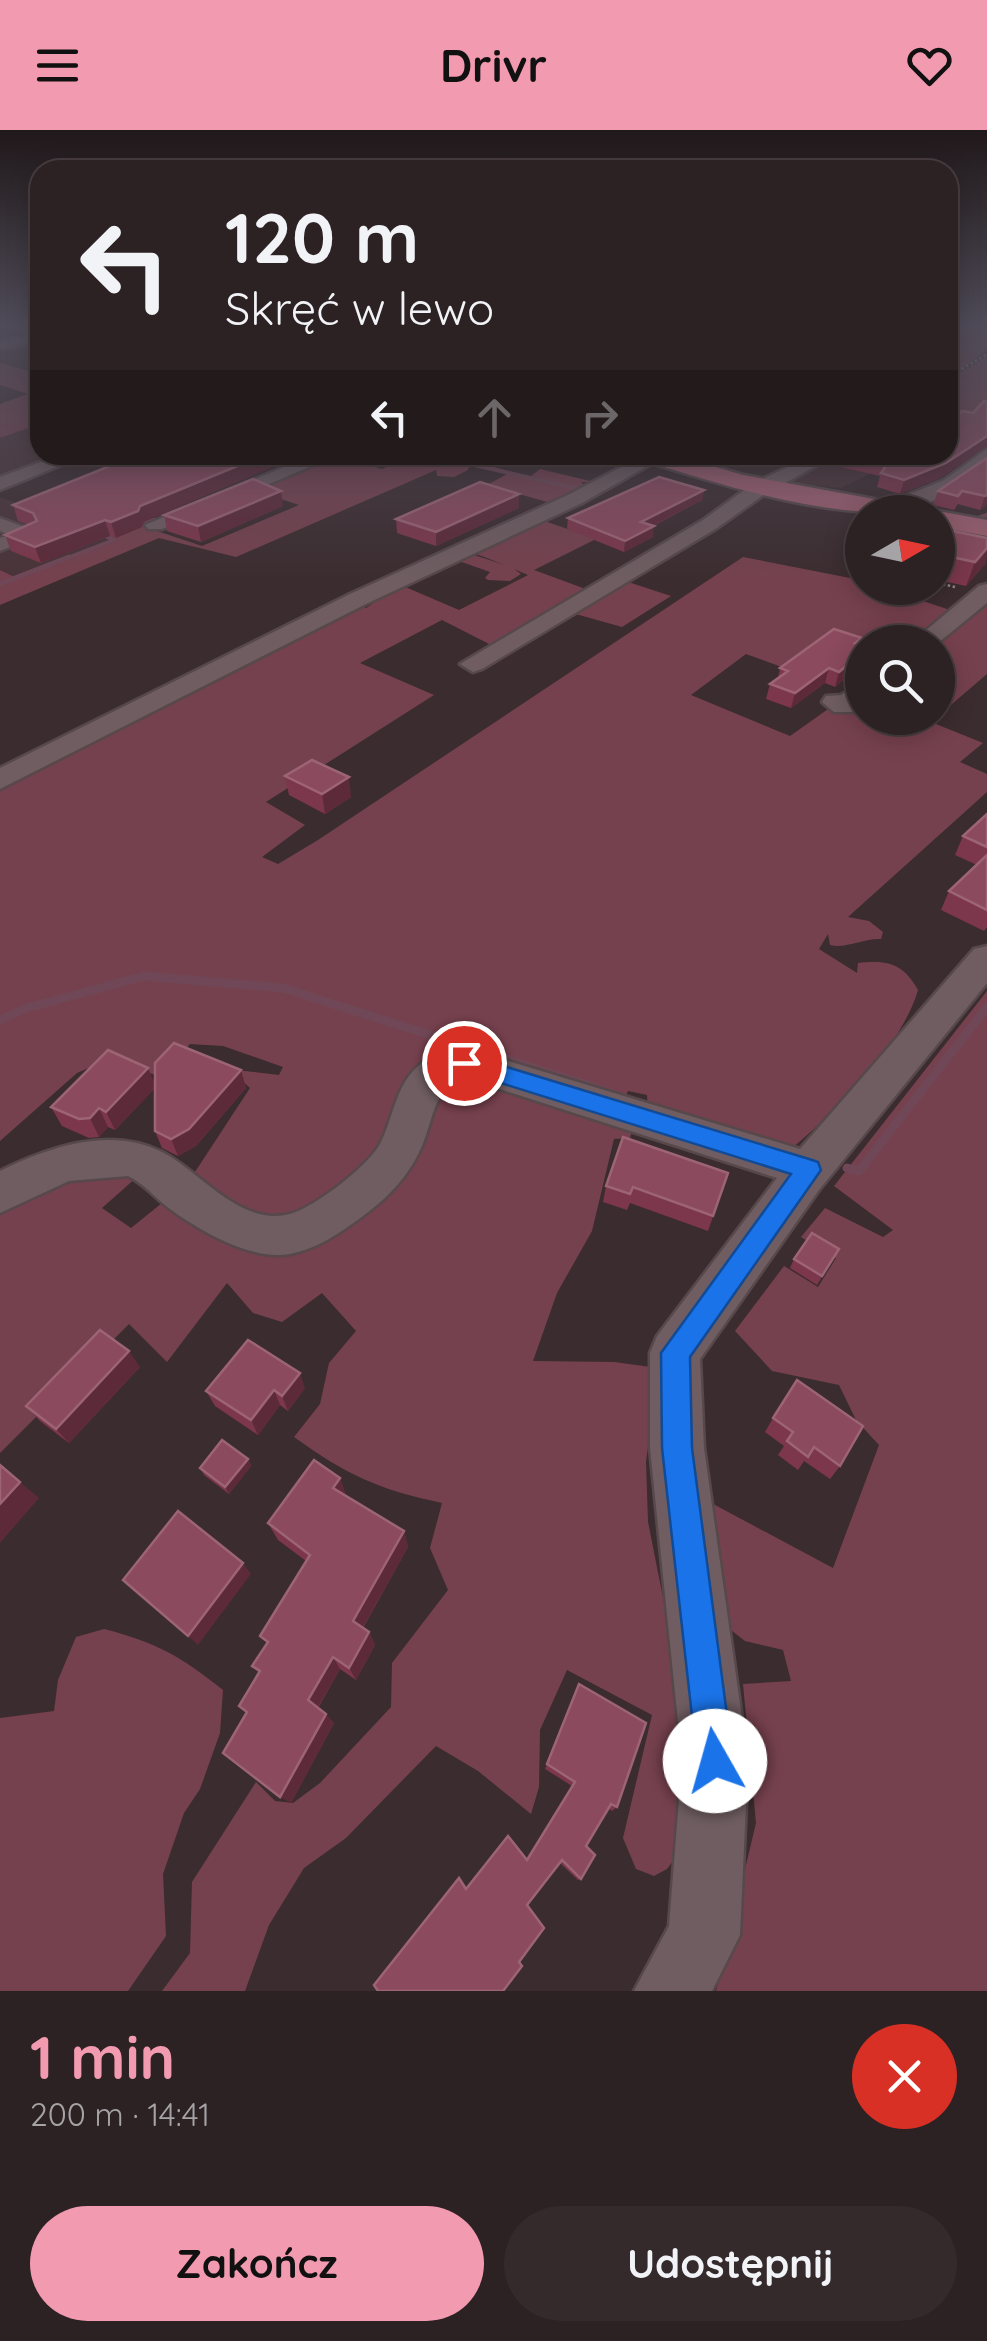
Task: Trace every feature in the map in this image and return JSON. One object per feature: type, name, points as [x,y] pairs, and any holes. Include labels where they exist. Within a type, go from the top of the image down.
[{"type":"main road","points":[[680,465],[763,487],[845,502]]},
{"type":"main road","points":[[955,522],[987,528]]},
{"type":"street","points":[[926,495],[951,484],[987,455]]},
{"type":"street","points":[[0,484],[10,475],[44,465]]},
{"type":"street","points":[[156,525],[304,465]]},
{"type":"street","points":[[0,780],[408,574],[575,499],[636,465]]},
{"type":"street","points":[[473,664],[710,524],[763,487],[807,465]]},
{"type":"street","points":[[0,524],[28,535],[4,557]]},
{"type":"street","points":[[946,625],[987,592]]},
{"type":"street","points":[[939,605],[962,612]]},
{"type":"street","points":[[836,702],[845,705]]},
{"type":"street","points":[[670,1991],[704,1935],[715,1761],[677,1448],[675,1353],[809,1170],[987,958]]},
{"type":"street","points":[[0,1194],[22,1177],[79,1161],[144,1162],[188,1197],[263,1234],[292,1234],[320,1224],[390,1166],[428,1077],[446,1065],[464,1063],[809,1170]]},
{"type":"shaded area","points":[[0,411],[30,411],[30,428],[0,438]]},
{"type":"shaded area","points":[[958,411],[987,411],[987,413],[972,411],[958,422]]},
{"type":"shaded area","points":[[30,428],[30,465],[38,465],[0,479],[0,438]]},
{"type":"shaded area","points":[[310,465],[367,465],[382,469],[391,465],[469,466],[454,477],[437,476],[436,470],[236,557],[159,538],[0,605],[0,570],[15,577],[110,540],[92,532],[125,509],[169,522],[154,530],[202,546],[299,505],[250,489]]},
{"type":"shaded area","points":[[479,465],[530,477],[540,469],[594,482],[581,482],[585,486],[558,503],[551,503],[487,485],[509,473]]},
{"type":"shaded area","points":[[815,465],[854,465],[878,470],[841,488],[784,482]]},
{"type":"shaded area","points":[[0,497],[111,540],[15,577],[0,570]]},
{"type":"shaded area","points":[[536,518],[596,539],[534,570],[591,591],[495,647],[442,620],[360,663],[434,695],[266,802],[305,825],[262,857],[278,864],[318,840],[743,557],[845,577],[845,605],[935,605],[956,612],[939,625],[845,625],[845,637],[833,633],[787,669],[746,654],[691,695],[790,736],[831,707],[839,710],[845,705],[845,735],[955,735],[955,732],[983,743],[960,762],[987,774],[987,792],[848,917],[869,921],[883,932],[881,939],[836,946],[830,945],[828,934],[819,949],[857,973],[858,963],[893,965],[918,990],[909,1013],[880,1059],[841,1103],[781,1157],[648,1112],[647,1095],[628,1091],[622,1104],[634,1124],[630,1138],[614,1139],[592,1231],[557,1293],[533,1361],[614,1362],[658,1368],[658,1378],[648,1378],[648,1389],[655,1389],[646,1462],[648,1522],[687,1718],[682,1849],[667,1869],[654,1876],[636,1869],[623,1838],[652,1715],[567,1670],[540,1730],[539,1787],[531,1814],[478,1771],[436,1746],[346,1838],[304,1868],[269,1925],[245,1991],[162,1991],[190,1953],[192,1882],[256,1782],[275,1801],[293,1803],[320,1783],[391,1707],[392,1663],[448,1590],[430,1548],[442,1503],[364,1479],[294,1437],[320,1404],[329,1363],[356,1331],[322,1293],[282,1322],[253,1313],[227,1283],[167,1362],[129,1324],[0,1453],[0,1201],[122,1163],[249,1218],[191,1178],[250,1088],[236,1075],[236,1070],[279,1075],[283,1067],[223,1046],[190,1044],[161,1077],[109,1059],[77,1073],[0,1141],[0,783],[357,603],[366,608],[372,604],[364,598],[396,583],[459,610],[528,575],[514,569],[521,574],[510,581],[488,580],[485,578],[490,572],[459,561],[474,555],[505,565],[466,550]],"holes":[[[137,1177],[167,1199],[131,1228],[102,1208]]]},
{"type":"shaded area","points":[[619,579],[671,596],[622,627],[565,611]]},
{"type":"shaded area","points":[[979,604],[987,606],[987,674],[955,701],[955,626]]},
{"type":"shaded area","points":[[987,991],[987,1991],[716,1991],[756,1823],[743,1684],[791,1681],[783,1650],[745,1641],[727,1627],[700,1497],[833,1568],[879,1445],[856,1420],[839,1385],[772,1371],[735,1331],[784,1266],[818,1287],[836,1258],[801,1237],[825,1208],[883,1237],[893,1230],[834,1186]]},
{"type":"shaded area","points":[[104,1629],[168,1652],[223,1690],[220,1733],[200,1789],[184,1813],[163,1874],[166,1936],[128,1991],[0,1991],[0,1718],[54,1711],[58,1680],[76,1637]]},
{"type":"building","points":[[962,411],[987,411],[987,436],[958,455],[958,415]]},
{"type":"building","points":[[987,458],[987,495],[962,491],[958,496],[938,491]]},
{"type":"building","points":[[112,465],[240,465],[111,522],[105,520],[35,547],[5,535],[37,521],[33,513],[13,505]]},
{"type":"building","points":[[887,465],[941,465],[904,480],[881,473]]},
{"type":"building","points":[[659,477],[704,490],[641,522],[654,526],[625,541],[568,518]]},
{"type":"building","points":[[253,479],[281,491],[198,526],[164,515]]},
{"type":"building","points":[[480,482],[519,494],[436,532],[396,519]]},
{"type":"building","points":[[955,531],[987,538],[987,548],[975,562],[955,558]]},
{"type":"building","points":[[834,629],[845,633],[845,667],[839,672],[829,668],[795,693],[770,684],[788,671],[780,668]]},
{"type":"building","points":[[312,760],[349,777],[322,794],[285,776]]},
{"type":"building","points":[[987,814],[987,847],[963,836]]},
{"type":"building","points":[[987,855],[987,910],[949,891]]},
{"type":"building","points":[[174,1043],[241,1070],[189,1129],[171,1139],[155,1131],[155,1063]]},
{"type":"building","points":[[108,1050],[148,1068],[106,1112],[99,1108],[90,1118],[79,1119],[51,1107]]},
{"type":"building","points":[[623,1137],[728,1173],[713,1216],[633,1187],[630,1194],[606,1186]]},
{"type":"building","points":[[812,1233],[839,1249],[822,1276],[794,1259]]},
{"type":"building","points":[[100,1330],[129,1351],[56,1429],[26,1406]]},
{"type":"building","points":[[248,1340],[300,1373],[282,1396],[274,1390],[251,1420],[206,1391]]},
{"type":"building","points":[[797,1380],[863,1426],[840,1466],[814,1447],[808,1457],[787,1441],[793,1432],[773,1418]]},
{"type":"building","points":[[222,1440],[248,1459],[225,1487],[200,1468]]},
{"type":"building","points":[[314,1460],[340,1478],[333,1488],[404,1531],[353,1621],[369,1632],[349,1668],[333,1657],[308,1700],[326,1714],[280,1797],[223,1753],[247,1712],[239,1706],[260,1671],[252,1666],[268,1642],[260,1636],[310,1555],[268,1523]]},
{"type":"building","points":[[0,1465],[20,1482],[0,1504]]},
{"type":"building","points":[[178,1511],[243,1563],[188,1636],[123,1580]]},
{"type":"building","points":[[579,1684],[646,1723],[617,1807],[611,1804],[586,1846],[595,1855],[581,1879],[562,1860],[527,1905],[544,1928],[503,1991],[378,1991],[374,1985],[459,1878],[466,1889],[508,1836],[527,1860],[575,1782],[547,1764]]},
{"type":"waterway","points":[[474,465],[583,490]]},
{"type":"waterway","points":[[685,473],[719,483]]},
{"type":"waterway","points":[[975,519],[987,515]]},
{"type":"waterway","points":[[62,560],[114,540],[96,532]]},
{"type":"waterway","points":[[0,584],[69,557]]},
{"type":"waterway","points":[[0,1020],[27,1008],[144,976],[283,988],[609,1092]]},
{"type":"waterway","points":[[847,1168],[859,1171],[987,1007]]},
{"type":"route","points":[[464,1063],[809,1170],[675,1353],[677,1448],[715,1761]]}]
